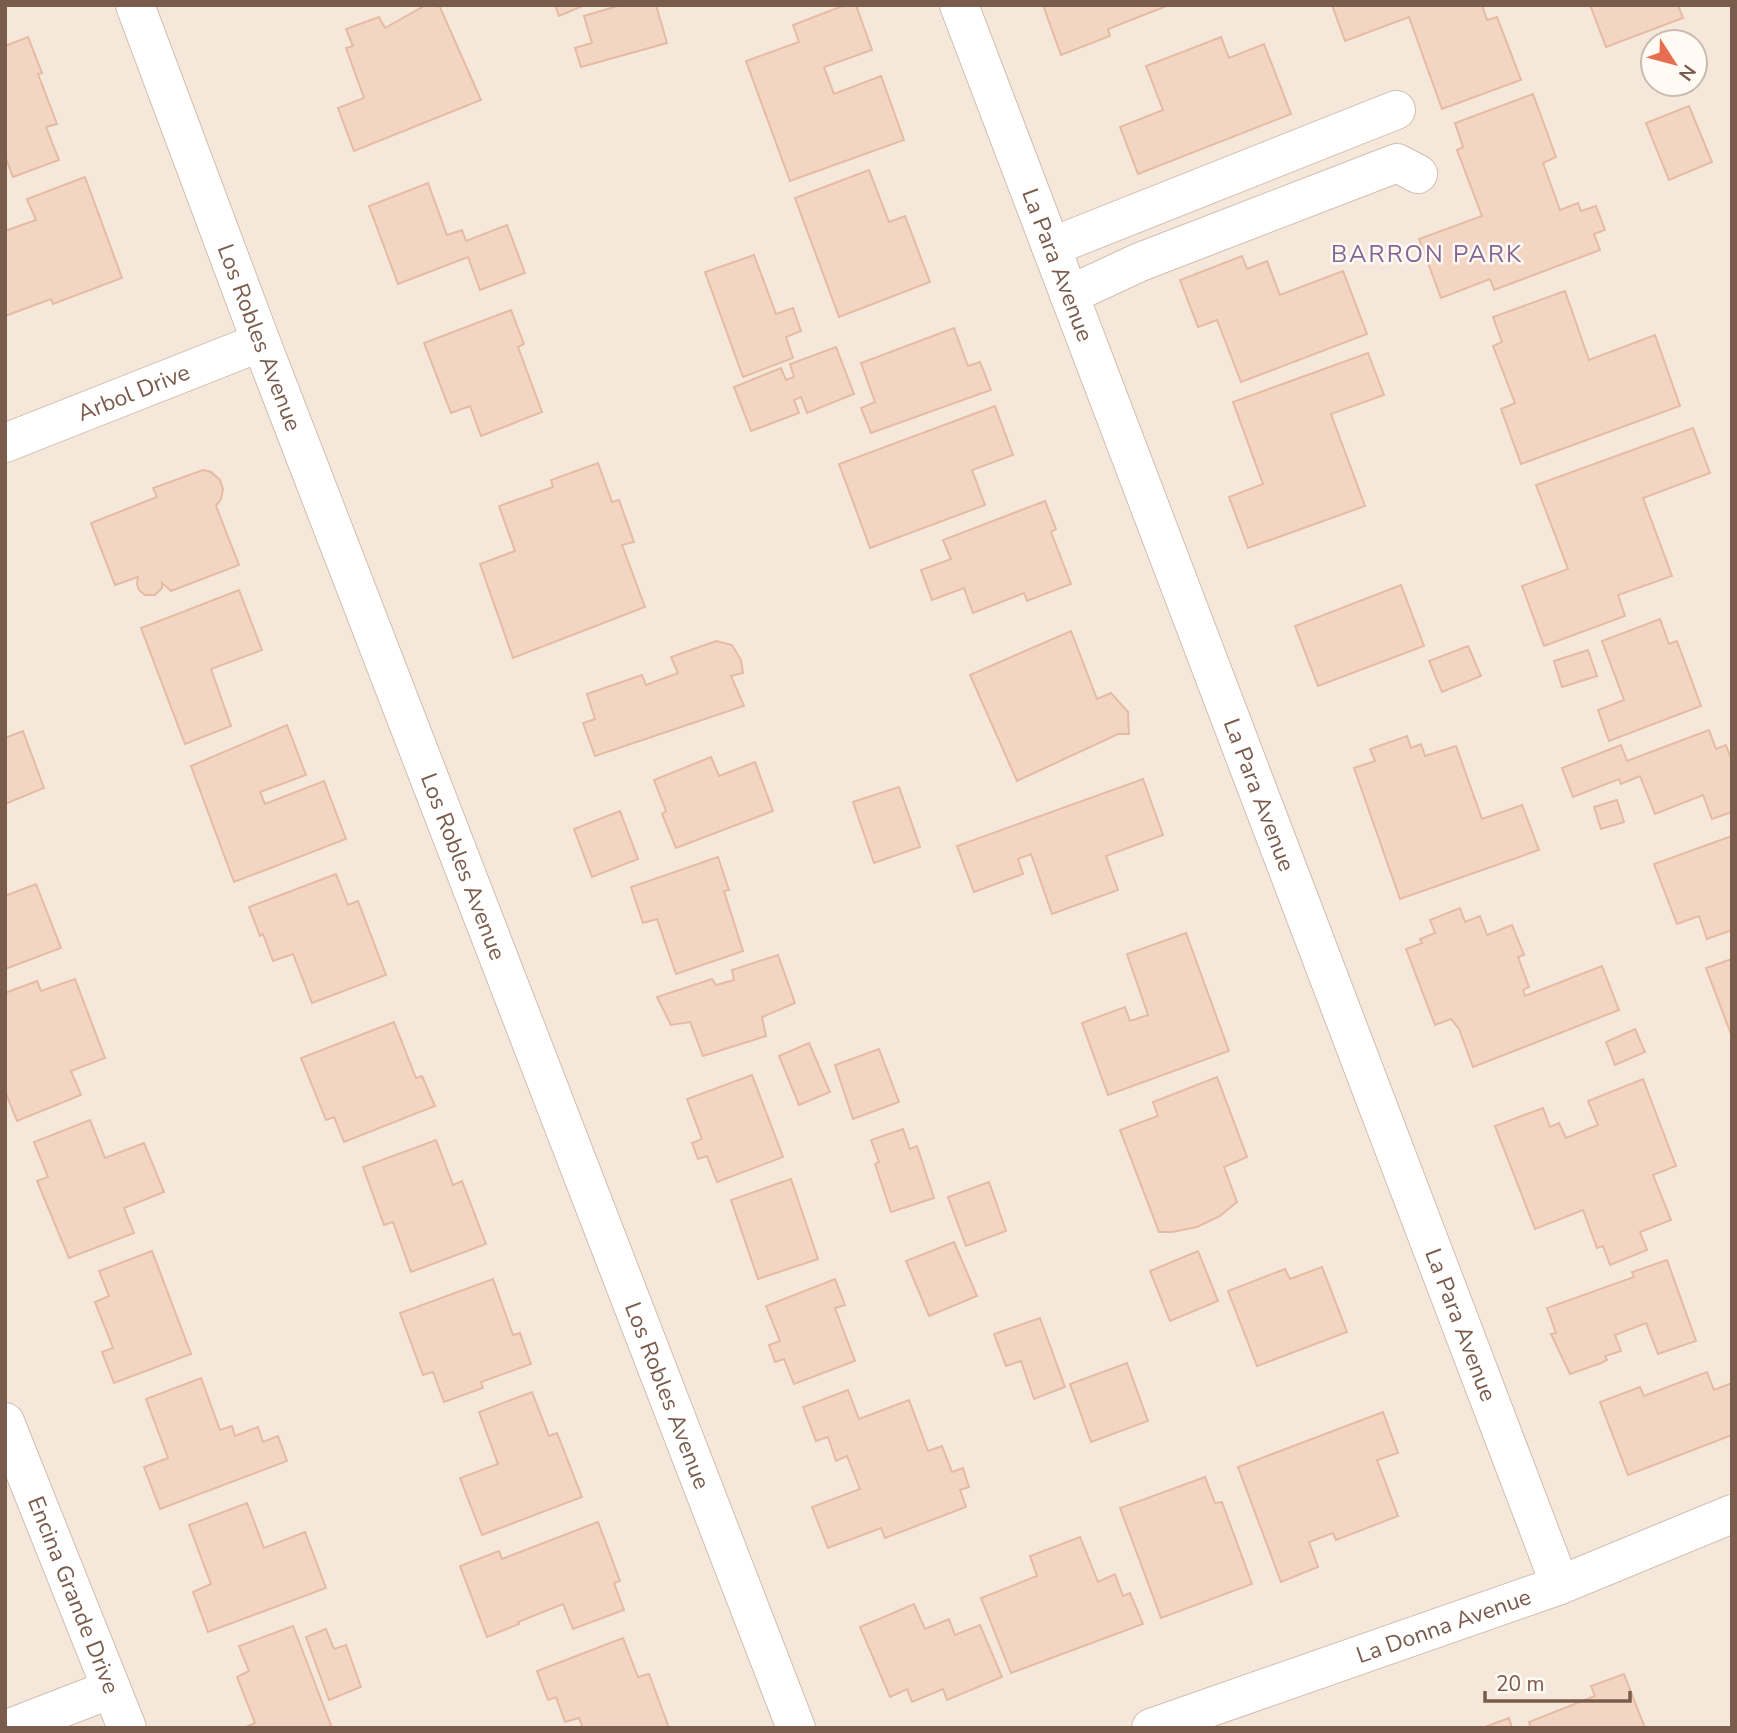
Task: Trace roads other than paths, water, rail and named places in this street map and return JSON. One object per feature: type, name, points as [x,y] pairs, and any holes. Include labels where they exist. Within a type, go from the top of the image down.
[{"type":"street","name":"Los Robles Avenue","points":[[135,5],[261,342],[796,1728]]},
{"type":"street","name":"La Para Avenue","points":[[959,5],[1560,1585]]},
{"type":"street","points":[[1051,247],[1396,110]]},
{"type":"street","points":[[1069,295],[1140,262],[1396,163],[1418,174]]},
{"type":"street","name":"Arbol Drive","points":[[5,443],[261,342]]},
{"type":"street","name":"Encina Grande Drive","points":[[5,1422],[127,1728]]},
{"type":"street","name":"La Donna Avenue","points":[[1151,1728],[1560,1585],[1732,1514]]},
{"type":"street","points":[[10,1728],[111,1689]]},
{"type":"district","name":"BARRON PARK","points":[[1427,254]]}]
